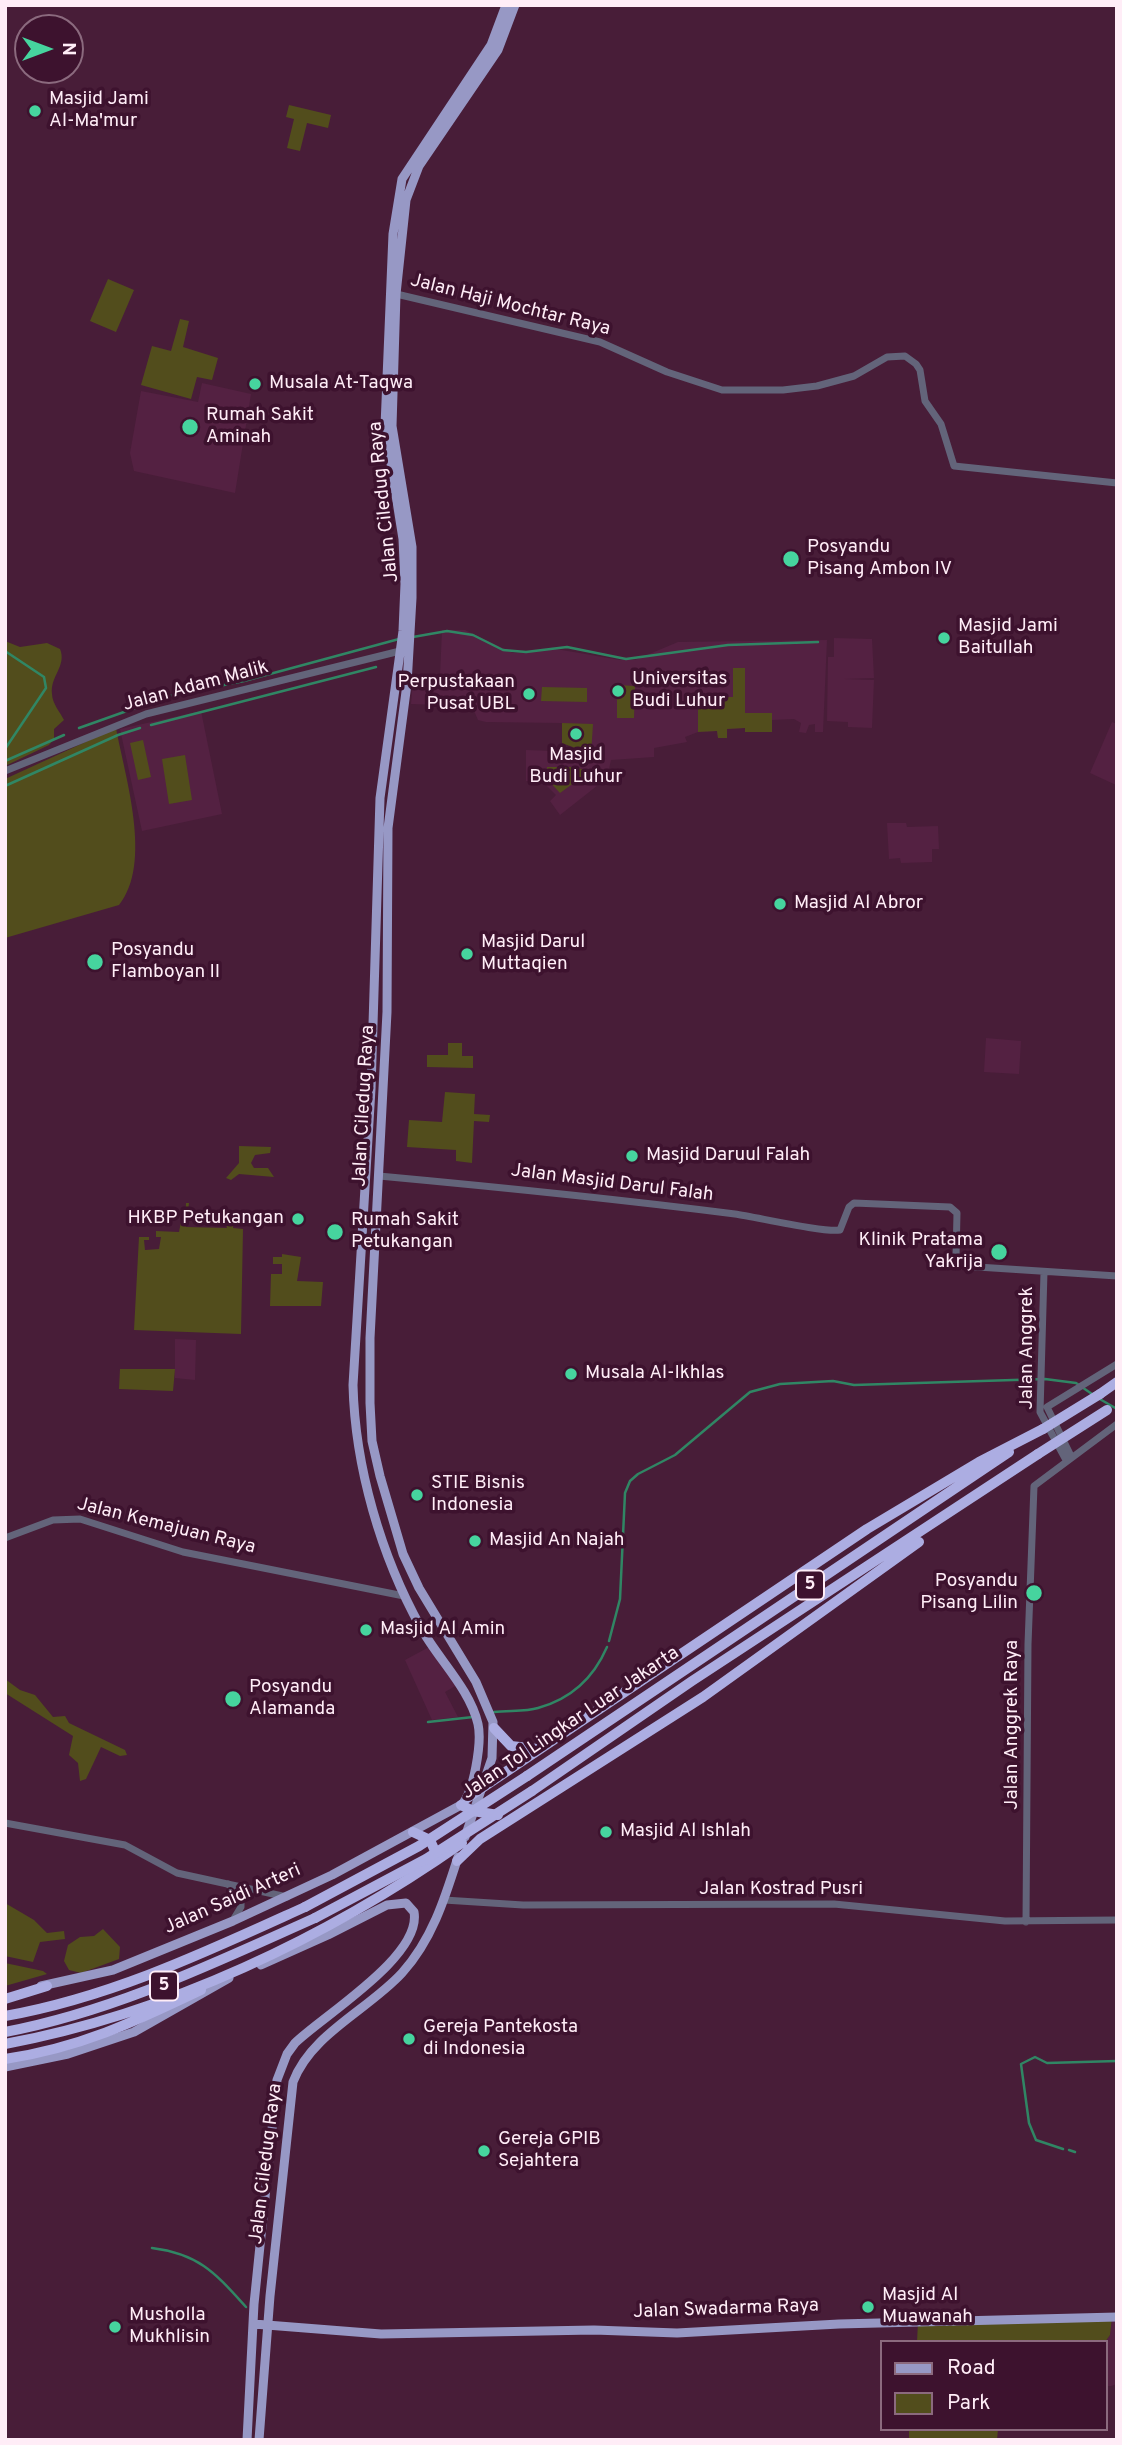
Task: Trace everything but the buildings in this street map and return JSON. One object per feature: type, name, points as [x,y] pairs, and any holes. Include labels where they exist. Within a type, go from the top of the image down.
[{"type":"highway","name":"Jalan Tol Lingkar Luar Jakarta","points":[[5,2016],[118,1987],[162,1972],[305,1907],[419,1846],[1117,1382]]},
{"type":"highway","name":"Jalan Tol Lingkar Luar Jakarta","points":[[5,2032],[156,1989],[315,1918],[426,1859],[1112,1406]]},
{"type":"highway","points":[[517,1814],[473,1811],[464,1801],[793,1577],[936,1488],[1043,1429]]},
{"type":"highway","points":[[457,1861],[480,1839],[517,1814],[703,1697],[921,1540],[931,1526]]},
{"type":"highway","points":[[494,1728],[510,1746],[537,1749]]},
{"type":"highway","points":[[507,1772],[495,1790],[496,1801],[503,1810],[517,1814]]},
{"type":"highway","points":[[414,1832],[426,1836],[434,1848],[433,1859],[423,1870]]},
{"type":"highway","points":[[5,2044],[90,2025],[223,1974],[344,1919],[463,1843]]},
{"type":"highway","points":[[5,2059],[48,2053],[82,2043],[123,2028],[226,1979]]},
{"type":"highway","points":[[5,1999],[47,1986]]},
{"type":"main road","name":"Jalan Ciledug Raya","points":[[259,2440],[289,2100],[298,2070],[310,2052],[403,1972],[432,1929],[492,1758],[492,1715],[409,1567],[380,1476],[372,1441],[369,1367],[387,1012],[388,828],[407,684],[404,549],[386,431],[397,199],[402,179],[491,45],[506,5]]},
{"type":"main road","name":"Jalan Ciledug Raya","points":[[392,293],[409,187],[419,166],[498,50],[515,5]]},
{"type":"main road","name":"Jalan Ciledug Raya","points":[[405,648],[394,683],[380,799],[373,1038],[353,1368],[354,1413],[364,1467],[404,1596],[470,1703],[480,1731],[464,1801]]},
{"type":"main road","points":[[394,683],[407,684]]},
{"type":"main road","points":[[362,1224],[376,1226]]},
{"type":"main road","points":[[361,1238],[376,1238]]},
{"type":"main road","points":[[353,1368],[369,1367]]},
{"type":"main road","points":[[395,1573],[409,1567]]},
{"type":"main road","points":[[458,1684],[470,1674]]},
{"type":"main road","name":"Jalan Saidi Arteri","points":[[5,1993],[47,1986],[113,1969],[233,1921],[287,1897],[414,1832],[464,1801]]},
{"type":"main road","points":[[444,1814],[463,1843]]},
{"type":"main road","name":"Jalan Ciledug Raya","points":[[226,1979],[328,1936],[390,1903],[408,1904],[415,1919],[408,1939],[395,1957],[306,2032],[287,2054],[274,2099],[254,2304],[247,2440]]},
{"type":"main road","points":[[5,2067],[68,2054],[134,2032],[226,1979]]},
{"type":"main road","points":[[267,2336],[286,2325],[269,2309]]},
{"type":"main road","name":"Jalan Swadarma Raya","points":[[254,2320],[268,2324],[381,2334],[594,2330],[677,2333],[838,2324],[1117,2317]]},
{"type":"main road","points":[[249,2396],[262,2397]]},
{"type":"street","name":"Jalan Haji Mochtar Raya","points":[[392,293],[600,341],[641,362],[722,390],[783,390],[817,386],[855,376],[887,356],[905,356],[920,370],[925,401],[941,424],[954,466],[1117,483]]},
{"type":"street","name":"Jalan Adam Malik","points":[[5,771],[146,714],[405,648]]},
{"type":"street","name":"Jalan Masjid Darul Falah","points":[[379,1176],[553,1192],[840,1230],[849,1207],[855,1203],[950,1207],[957,1213],[957,1263],[988,1269],[1044,1272]]},
{"type":"street","points":[[1044,1272],[1117,1276]]},
{"type":"street","name":"Jalan Anggrek","points":[[1044,1272],[1040,1412],[1069,1458]]},
{"type":"street","points":[[1069,1458],[1046,1409],[1117,1364]]},
{"type":"street","name":"Jalan Anggrek Raya","points":[[1026,1922],[1028,1644],[1033,1492],[1038,1480],[1117,1424]]},
{"type":"street","name":"Jalan Kemajuan Raya","points":[[5,1538],[53,1520],[80,1519],[183,1552],[404,1596]]},
{"type":"street","points":[[5,1823],[125,1845],[177,1872],[287,1897]]},
{"type":"street","points":[[225,1881],[241,1898],[241,1907],[233,1921]]},
{"type":"street","name":"Jalan Kostrad Pusri","points":[[444,1900],[523,1905],[834,1904],[1026,1922],[1117,1920]]},
{"type":"shaded area","name":"Rumah Sakit Aminah","points":[[202,383],[251,394],[235,493],[134,471],[130,453],[141,391],[198,402]]},
{"type":"shaded area","name":"Universitas Budi Luhur","points":[[442,630],[465,630],[513,653],[556,649],[620,660],[635,660],[678,642],[827,640],[823,732],[815,732],[815,724],[809,725],[806,733],[799,732],[801,723],[794,719],[772,720],[772,732],[745,732],[745,728],[727,729],[727,738],[718,738],[717,731],[698,732],[685,737],[687,742],[654,748],[654,757],[611,760],[607,778],[560,815],[550,801],[556,795],[542,781],[526,781],[526,750],[580,752],[607,759],[562,743],[562,723],[486,722],[478,720],[472,706],[411,704],[413,679],[440,676]]},
{"type":"shaded area","points":[[834,638],[872,639],[874,678],[844,679],[874,680],[872,728],[848,727],[848,722],[827,721],[828,657],[834,657]]},
{"type":"shaded area","points":[[201,711],[222,814],[142,831],[120,729]]},
{"type":"shaded area","points":[[1112,722],[1117,724],[1116,785],[1090,773]]},
{"type":"shaded area","points":[[887,823],[906,823],[907,827],[938,826],[939,849],[932,849],[932,862],[901,863],[900,858],[889,859]]},
{"type":"shaded area","points":[[986,1038],[1021,1041],[1019,1074],[984,1072]]},
{"type":"shaded area","points":[[175,1339],[196,1340],[195,1380],[175,1378]]},
{"type":"shaded area","points":[[431,1646],[457,1685],[445,1692],[458,1717],[432,1720],[405,1660]]},
{"type":"shaded area","points":[[1112,2317],[1117,2317],[1117,2384],[1108,2386],[1106,2340],[1110,2335]]},
{"type":"green space","points":[[289,105],[331,115],[328,128],[307,123],[300,151],[287,148],[294,119],[286,117]]},
{"type":"green space","points":[[108,279],[134,290],[116,332],[90,321]]},
{"type":"green space","points":[[180,319],[189,321],[183,347],[218,358],[212,380],[197,377],[191,399],[141,385],[152,346],[171,351]]},
{"type":"green space","points":[[5,641],[20,647],[47,643],[60,649],[61,661],[53,682],[52,697],[64,720],[54,729],[54,739],[49,745],[5,766]]},
{"type":"green space","points":[[733,668],[745,668],[745,713],[772,713],[772,732],[745,732],[745,728],[727,729],[727,738],[718,738],[717,731],[698,732],[698,697],[733,697]]},
{"type":"green space","points":[[617,685],[635,686],[634,718],[617,718]]},
{"type":"green space","points":[[542,687],[587,688],[587,702],[541,701]]},
{"type":"green space","points":[[562,723],[593,724],[591,754],[562,743]]},
{"type":"green space","points":[[116,728],[134,819],[134,867],[129,887],[119,905],[5,938],[5,779]]},
{"type":"green space","points":[[143,740],[151,777],[138,780],[130,743]]},
{"type":"green space","points":[[185,755],[192,800],[169,804],[162,759]]},
{"type":"green space","points":[[547,767],[576,767],[589,772],[560,793],[548,780]]},
{"type":"green space","points":[[448,1043],[462,1043],[462,1056],[473,1056],[473,1068],[427,1067],[427,1055],[448,1055]]},
{"type":"green space","points":[[445,1092],[475,1094],[474,1114],[490,1115],[489,1122],[474,1121],[472,1163],[456,1161],[456,1150],[407,1147],[409,1120],[442,1122]]},
{"type":"green space","points":[[239,1146],[271,1147],[270,1153],[255,1155],[251,1163],[254,1168],[268,1168],[274,1177],[239,1174],[231,1180],[226,1178],[239,1163]]},
{"type":"green space","points":[[186,1203],[189,1203],[186,1227],[227,1228],[225,1221],[230,1221],[231,1215],[234,1215],[233,1228],[243,1229],[241,1334],[134,1330],[139,1237],[149,1237],[149,1240],[144,1240],[145,1250],[159,1249],[161,1237],[156,1237],[156,1231],[179,1232],[181,1222],[185,1222]]},
{"type":"green space","points":[[282,1254],[301,1257],[297,1281],[323,1282],[321,1306],[270,1306],[271,1274],[282,1274],[282,1264],[273,1264],[273,1257],[282,1257]]},
{"type":"green space","points":[[120,1369],[175,1369],[173,1391],[119,1389]]},
{"type":"green space","points":[[5,1679],[20,1690],[35,1695],[53,1717],[65,1716],[69,1723],[125,1750],[127,1755],[120,1756],[101,1747],[86,1779],[80,1781],[78,1763],[69,1755],[73,1736],[5,1693]]},
{"type":"green space","points":[[5,1903],[34,1920],[47,1933],[64,1931],[65,1939],[40,1942],[33,1962],[5,1956]]},
{"type":"green space","points":[[103,1929],[120,1947],[119,1959],[81,1973],[69,1970],[64,1961],[68,1945],[80,1937],[94,1936]]},
{"type":"green space","points":[[5,1963],[43,1971],[47,1974],[5,1986]]},
{"type":"green space","points":[[1112,2317],[1110,2335],[1106,2340],[917,2340],[918,2322]]},
{"type":"green space","points":[[909,2431],[998,2431],[997,2440],[909,2440]]},
{"type":"waterway","points":[[413,637],[447,631],[473,635],[503,650],[526,652],[567,647],[626,659],[728,645],[818,642]]},
{"type":"waterway","points":[[79,728],[169,696],[244,681],[399,639]]},
{"type":"waterway","points":[[5,651],[44,677],[46,688],[5,749]]},
{"type":"waterway","points":[[151,725],[376,667]]},
{"type":"waterway","points":[[5,786],[118,735],[140,728]]},
{"type":"waterway","points":[[5,761],[64,735]]},
{"type":"waterway","points":[[609,1641],[620,1599],[625,1493],[630,1481],[675,1455],[750,1392],[780,1384],[833,1381],[854,1385],[1045,1379],[1076,1383],[1092,1394]]},
{"type":"waterway","points":[[1098,1398],[1117,1409]]},
{"type":"waterway","points":[[494,1712],[533,1709],[561,1699],[588,1677],[607,1647]]},
{"type":"waterway","points":[[428,1722],[473,1717]]},
{"type":"waterway","points":[[1063,2149],[1036,2140],[1029,2123],[1021,2064],[1035,2057],[1047,2063],[1117,2061]]},
{"type":"waterway","points":[[1069,2150],[1075,2152]]},
{"type":"waterway","points":[[152,2248],[183,2255],[206,2267],[246,2307]]},
{"type":"place","name":"Masjid Jami Al-Ma'mur","points":[[35,111]]},
{"type":"place","name":"Musala At-Taqwa","points":[[255,384]]},
{"type":"place","name":"Rumah Sakit Aminah","points":[[190,427]]},
{"type":"place","name":"Posyandu Pisang Ambon IV","points":[[791,559]]},
{"type":"place","name":"Masjid Jami Baitullah","points":[[944,638]]},
{"type":"place","name":"Universitas Budi Luhur","points":[[618,691]]},
{"type":"place","name":"Perpustakaan Pusat UBL","points":[[529,694]]},
{"type":"place","name":"Masjid Budi Luhur","points":[[576,734]]},
{"type":"place","name":"Masjid Al Abror","points":[[780,904]]},
{"type":"place","name":"Masjid Darul Muttaqien","points":[[467,954]]},
{"type":"place","name":"Posyandu Flamboyan II","points":[[95,962]]},
{"type":"place","name":"Masjid Daruul Falah","points":[[632,1156]]},
{"type":"place","name":"HKBP Petukangan","points":[[298,1219]]},
{"type":"place","name":"Rumah Sakit Petukangan","points":[[335,1232]]},
{"type":"place","name":"Klinik Pratama Yakrija","points":[[999,1252]]},
{"type":"place","name":"Musala Al-Ikhlas","points":[[571,1374]]},
{"type":"place","name":"STIE Bisnis Indonesia","points":[[417,1495]]},
{"type":"place","name":"Masjid An Najah","points":[[475,1541]]},
{"type":"place","name":"Posyandu Pisang Lilin","points":[[1034,1593]]},
{"type":"place","name":"Masjid Al Amin","points":[[366,1630]]},
{"type":"place","name":"Posyandu Alamanda","points":[[233,1699]]},
{"type":"place","name":"Masjid Al Ishlah","points":[[606,1832]]},
{"type":"place","name":"Gereja Pantekosta di Indonesia","points":[[409,2039]]},
{"type":"place","name":"Gereja GPIB Sejahtera","points":[[484,2151]]},
{"type":"place","name":"Masjid Al Muawanah","points":[[868,2307]]},
{"type":"place","name":"Musholla Mukhlisin","points":[[115,2327]]}]
